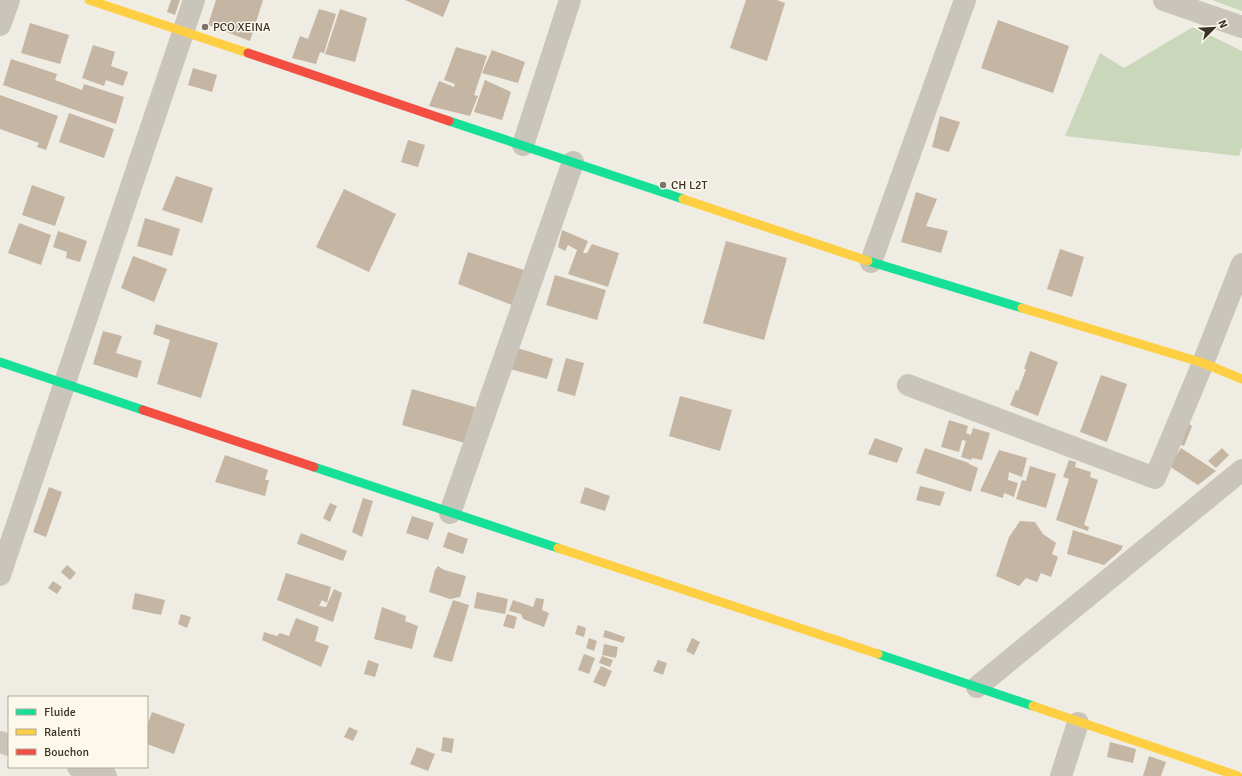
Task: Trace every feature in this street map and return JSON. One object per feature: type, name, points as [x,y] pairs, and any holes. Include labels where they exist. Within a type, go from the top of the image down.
[{"type":"street","points":[[0,25],[9,0]]},
{"type":"street","points":[[89,0],[871,262],[1203,363],[1242,379]]},
{"type":"street","points":[[0,575],[194,0]]},
{"type":"street","points":[[523,145],[570,0]]},
{"type":"street","points":[[871,262],[965,0]]},
{"type":"street","points":[[1164,0],[1242,27]]},
{"type":"street","points":[[450,513],[573,162]]},
{"type":"street","points":[[908,385],[1155,478],[1242,264]]},
{"type":"street","points":[[0,362],[450,513],[977,687],[1078,723],[1238,776]]},
{"type":"street","points":[[977,687],[1242,470]]},
{"type":"street","points":[[1061,776],[1078,723]]},
{"type":"street","points":[[81,768],[106,776]]},
{"type":"green space","points":[[1212,0],[1242,0],[1242,11]]},
{"type":"green space","points":[[1193,27],[1242,51],[1242,147],[1239,156],[1065,136],[1100,53],[1124,68]]},
{"type":"building","points":[[171,0],[180,0],[175,15],[167,12]]},
{"type":"building","points":[[216,0],[263,0],[250,41],[208,25]]},
{"type":"building","points":[[405,0],[450,0],[443,17]]},
{"type":"building","points":[[746,0],[777,0],[785,3],[767,61],[730,48]]},
{"type":"building","points":[[319,9],[336,14],[324,53],[320,52],[316,64],[292,58],[300,36],[308,39]]},
{"type":"building","points":[[340,9],[367,18],[355,62],[325,54]]},
{"type":"building","points":[[998,20],[1069,46],[1053,93],[981,68]]},
{"type":"building","points":[[30,23],[69,35],[60,64],[21,53]]},
{"type":"building","points":[[93,45],[115,52],[111,66],[128,72],[123,86],[106,80],[104,86],[82,78]]},
{"type":"building","points":[[456,47],[487,56],[474,95],[478,96],[470,116],[429,106],[439,81],[454,87],[455,84],[444,80]]},
{"type":"building","points":[[492,50],[525,62],[518,83],[482,73]]},
{"type":"building","points":[[11,59],[57,74],[55,80],[82,90],[84,84],[124,97],[116,124],[3,85]]},
{"type":"building","points":[[193,68],[217,75],[212,92],[188,85]]},
{"type":"building","points":[[485,80],[511,92],[502,120],[474,112]]},
{"type":"building","points":[[0,95],[58,116],[46,150],[37,147],[39,143],[0,129]]},
{"type":"building","points":[[69,113],[114,129],[104,158],[59,142]]},
{"type":"building","points":[[940,116],[960,122],[949,152],[932,147]]},
{"type":"building","points":[[408,140],[425,145],[418,167],[401,162]]},
{"type":"building","points":[[176,176],[213,188],[202,223],[162,210]]},
{"type":"building","points":[[32,185],[65,197],[55,226],[22,215]]},
{"type":"building","points":[[344,189],[396,214],[369,272],[316,247]]},
{"type":"building","points":[[916,192],[937,199],[926,226],[948,231],[941,253],[901,242]]},
{"type":"building","points":[[145,218],[180,229],[172,256],[137,246]]},
{"type":"building","points":[[19,223],[51,235],[41,265],[8,253]]},
{"type":"building","points":[[562,230],[588,241],[583,253],[587,253],[592,244],[619,253],[608,287],[568,274],[577,250],[568,245],[565,251],[558,247]]},
{"type":"building","points":[[58,231],[87,241],[80,262],[66,258],[67,252],[53,247]]},
{"type":"building","points":[[726,241],[787,258],[764,340],[703,323]]},
{"type":"building","points":[[1060,249],[1084,257],[1072,297],[1047,289]]},
{"type":"building","points":[[468,252],[524,270],[512,305],[458,284]]},
{"type":"building","points":[[133,256],[167,269],[154,302],[121,288]]},
{"type":"building","points":[[555,275],[606,290],[597,320],[546,305]]},
{"type":"building","points":[[156,324],[218,343],[201,398],[157,384],[170,340],[153,334]]},
{"type":"building","points":[[103,331],[122,336],[116,353],[142,361],[137,378],[93,364]]},
{"type":"building","points":[[511,346],[553,359],[547,379],[506,368]]},
{"type":"building","points":[[1030,351],[1058,362],[1038,416],[1010,405],[1016,390],[1018,391],[1026,369],[1024,369]]},
{"type":"building","points":[[566,358],[584,363],[575,396],[557,391]]},
{"type":"building","points":[[1101,375],[1127,384],[1107,442],[1080,432]]},
{"type":"building","points":[[412,389],[475,407],[465,443],[402,425]]},
{"type":"building","points":[[680,396],[732,410],[720,451],[669,436]]},
{"type":"building","points":[[949,420],[968,426],[966,433],[971,435],[973,428],[990,433],[982,460],[972,458],[971,460],[961,457],[966,441],[962,440],[959,452],[941,447]]},
{"type":"building","points":[[1187,423],[1192,426],[1184,446],[1178,444]]},
{"type":"building","points":[[875,438],[903,448],[897,463],[868,454]]},
{"type":"building","points":[[925,448],[969,463],[978,468],[971,492],[916,473]]},
{"type":"building","points":[[1181,448],[1216,471],[1198,485],[1169,466]]},
{"type":"building","points":[[1222,448],[1229,455],[1216,468],[1208,461]]},
{"type":"building","points":[[999,450],[1027,458],[1022,477],[1009,472],[1008,480],[1018,483],[1014,497],[1004,493],[1003,498],[980,491]]},
{"type":"building","points":[[225,455],[268,470],[265,480],[269,480],[265,496],[215,482]]},
{"type":"building","points":[[1069,460],[1076,462],[1075,467],[1091,472],[1090,477],[1098,480],[1084,525],[1089,527],[1088,531],[1056,520],[1069,479],[1063,477]]},
{"type":"building","points":[[1030,466],[1056,474],[1046,508],[1016,499],[1022,480],[1026,481]]},
{"type":"building","points":[[920,486],[945,492],[940,506],[916,500]]},
{"type":"building","points":[[49,487],[62,492],[46,537],[33,532]]},
{"type":"building","points":[[585,487],[610,496],[605,511],[580,503]]},
{"type":"building","points":[[363,498],[373,501],[362,537],[352,532]]},
{"type":"building","points":[[330,503],[337,506],[330,522],[323,518]]},
{"type":"building","points":[[412,516],[434,523],[428,540],[406,533]]},
{"type":"building","points":[[1020,521],[1035,522],[1043,534],[1056,543],[1052,554],[1058,557],[1051,577],[1041,573],[1037,582],[1026,578],[1019,586],[996,576],[1009,537]]},
{"type":"building","points":[[1073,530],[1123,546],[1121,550],[1104,565],[1067,554]]},
{"type":"building","points":[[448,532],[468,539],[463,554],[443,547]]},
{"type":"building","points":[[301,533],[347,551],[343,561],[297,544]]},
{"type":"building","points":[[67,565],[76,573],[70,580],[61,572]]},
{"type":"building","points":[[438,566],[444,570],[466,576],[460,597],[450,599],[429,592],[435,570]]},
{"type":"building","points":[[286,573],[331,587],[327,603],[322,600],[319,606],[326,607],[334,589],[342,593],[333,622],[277,600]]},
{"type":"building","points":[[53,581],[62,587],[57,594],[48,588]]},
{"type":"building","points":[[477,592],[508,599],[505,614],[474,608]]},
{"type":"building","points":[[135,593],[165,600],[161,615],[132,609]]},
{"type":"building","points":[[536,598],[544,599],[542,610],[549,613],[544,627],[523,619],[521,614],[509,611],[513,600],[533,607]]},
{"type":"building","points":[[453,600],[469,605],[452,662],[433,657]]},
{"type":"building","points":[[382,607],[406,616],[405,621],[418,626],[412,649],[374,639]]},
{"type":"building","points":[[181,614],[191,617],[187,628],[178,624]]},
{"type":"building","points":[[507,614],[517,617],[514,629],[503,626]]},
{"type":"building","points":[[296,618],[319,627],[315,641],[329,646],[321,667],[262,640],[264,632],[277,636],[280,633],[289,636]]},
{"type":"building","points":[[578,625],[586,628],[584,637],[575,634]]},
{"type":"building","points":[[605,630],[625,637],[623,643],[603,637]]},
{"type":"building","points":[[589,638],[597,641],[594,651],[586,648]]},
{"type":"building","points":[[692,638],[700,642],[694,655],[686,651]]},
{"type":"building","points":[[604,644],[618,647],[616,658],[602,655]]},
{"type":"building","points":[[584,654],[595,658],[589,674],[578,670]]},
{"type":"building","points":[[602,656],[613,660],[610,667],[599,663]]},
{"type":"building","points":[[368,660],[379,664],[375,677],[364,674]]},
{"type":"building","points":[[658,660],[667,663],[663,675],[653,671]]},
{"type":"building","points":[[601,666],[612,671],[605,687],[593,682]]},
{"type":"building","points":[[152,712],[185,724],[174,754],[148,744],[148,723]]},
{"type":"building","points":[[349,727],[358,731],[353,741],[344,737]]},
{"type":"building","points":[[443,737],[454,739],[452,753],[441,751]]},
{"type":"building","points":[[1110,742],[1136,749],[1133,763],[1107,757]]},
{"type":"building","points":[[417,747],[435,754],[428,771],[410,764]]},
{"type":"building","points":[[1149,756],[1166,762],[1161,776],[1143,776]]},
{"type":"traffic: fast","points":[[449,121],[683,199]]},
{"type":"traffic: fast","points":[[868,261],[1022,308]]},
{"type":"traffic: fast","points":[[0,362],[143,410]]},
{"type":"traffic: fast","points":[[314,467],[558,548]]},
{"type":"traffic: fast","points":[[878,654],[1033,706]]},
{"type":"traffic: slow","points":[[89,0],[248,53]]},
{"type":"traffic: slow","points":[[683,199],[868,261]]},
{"type":"traffic: slow","points":[[1022,308],[1203,363],[1242,379]]},
{"type":"traffic: slow","points":[[558,548],[878,654]]},
{"type":"traffic: slow","points":[[1033,706],[1238,776]]},
{"type":"traffic: jam","points":[[248,53],[449,121]]},
{"type":"traffic: jam","points":[[143,410],[314,467]]},
{"type":"place","name":"PCO XEINA","points":[[205,27]]},
{"type":"place","name":"CH L2T","points":[[663,185]]}]
